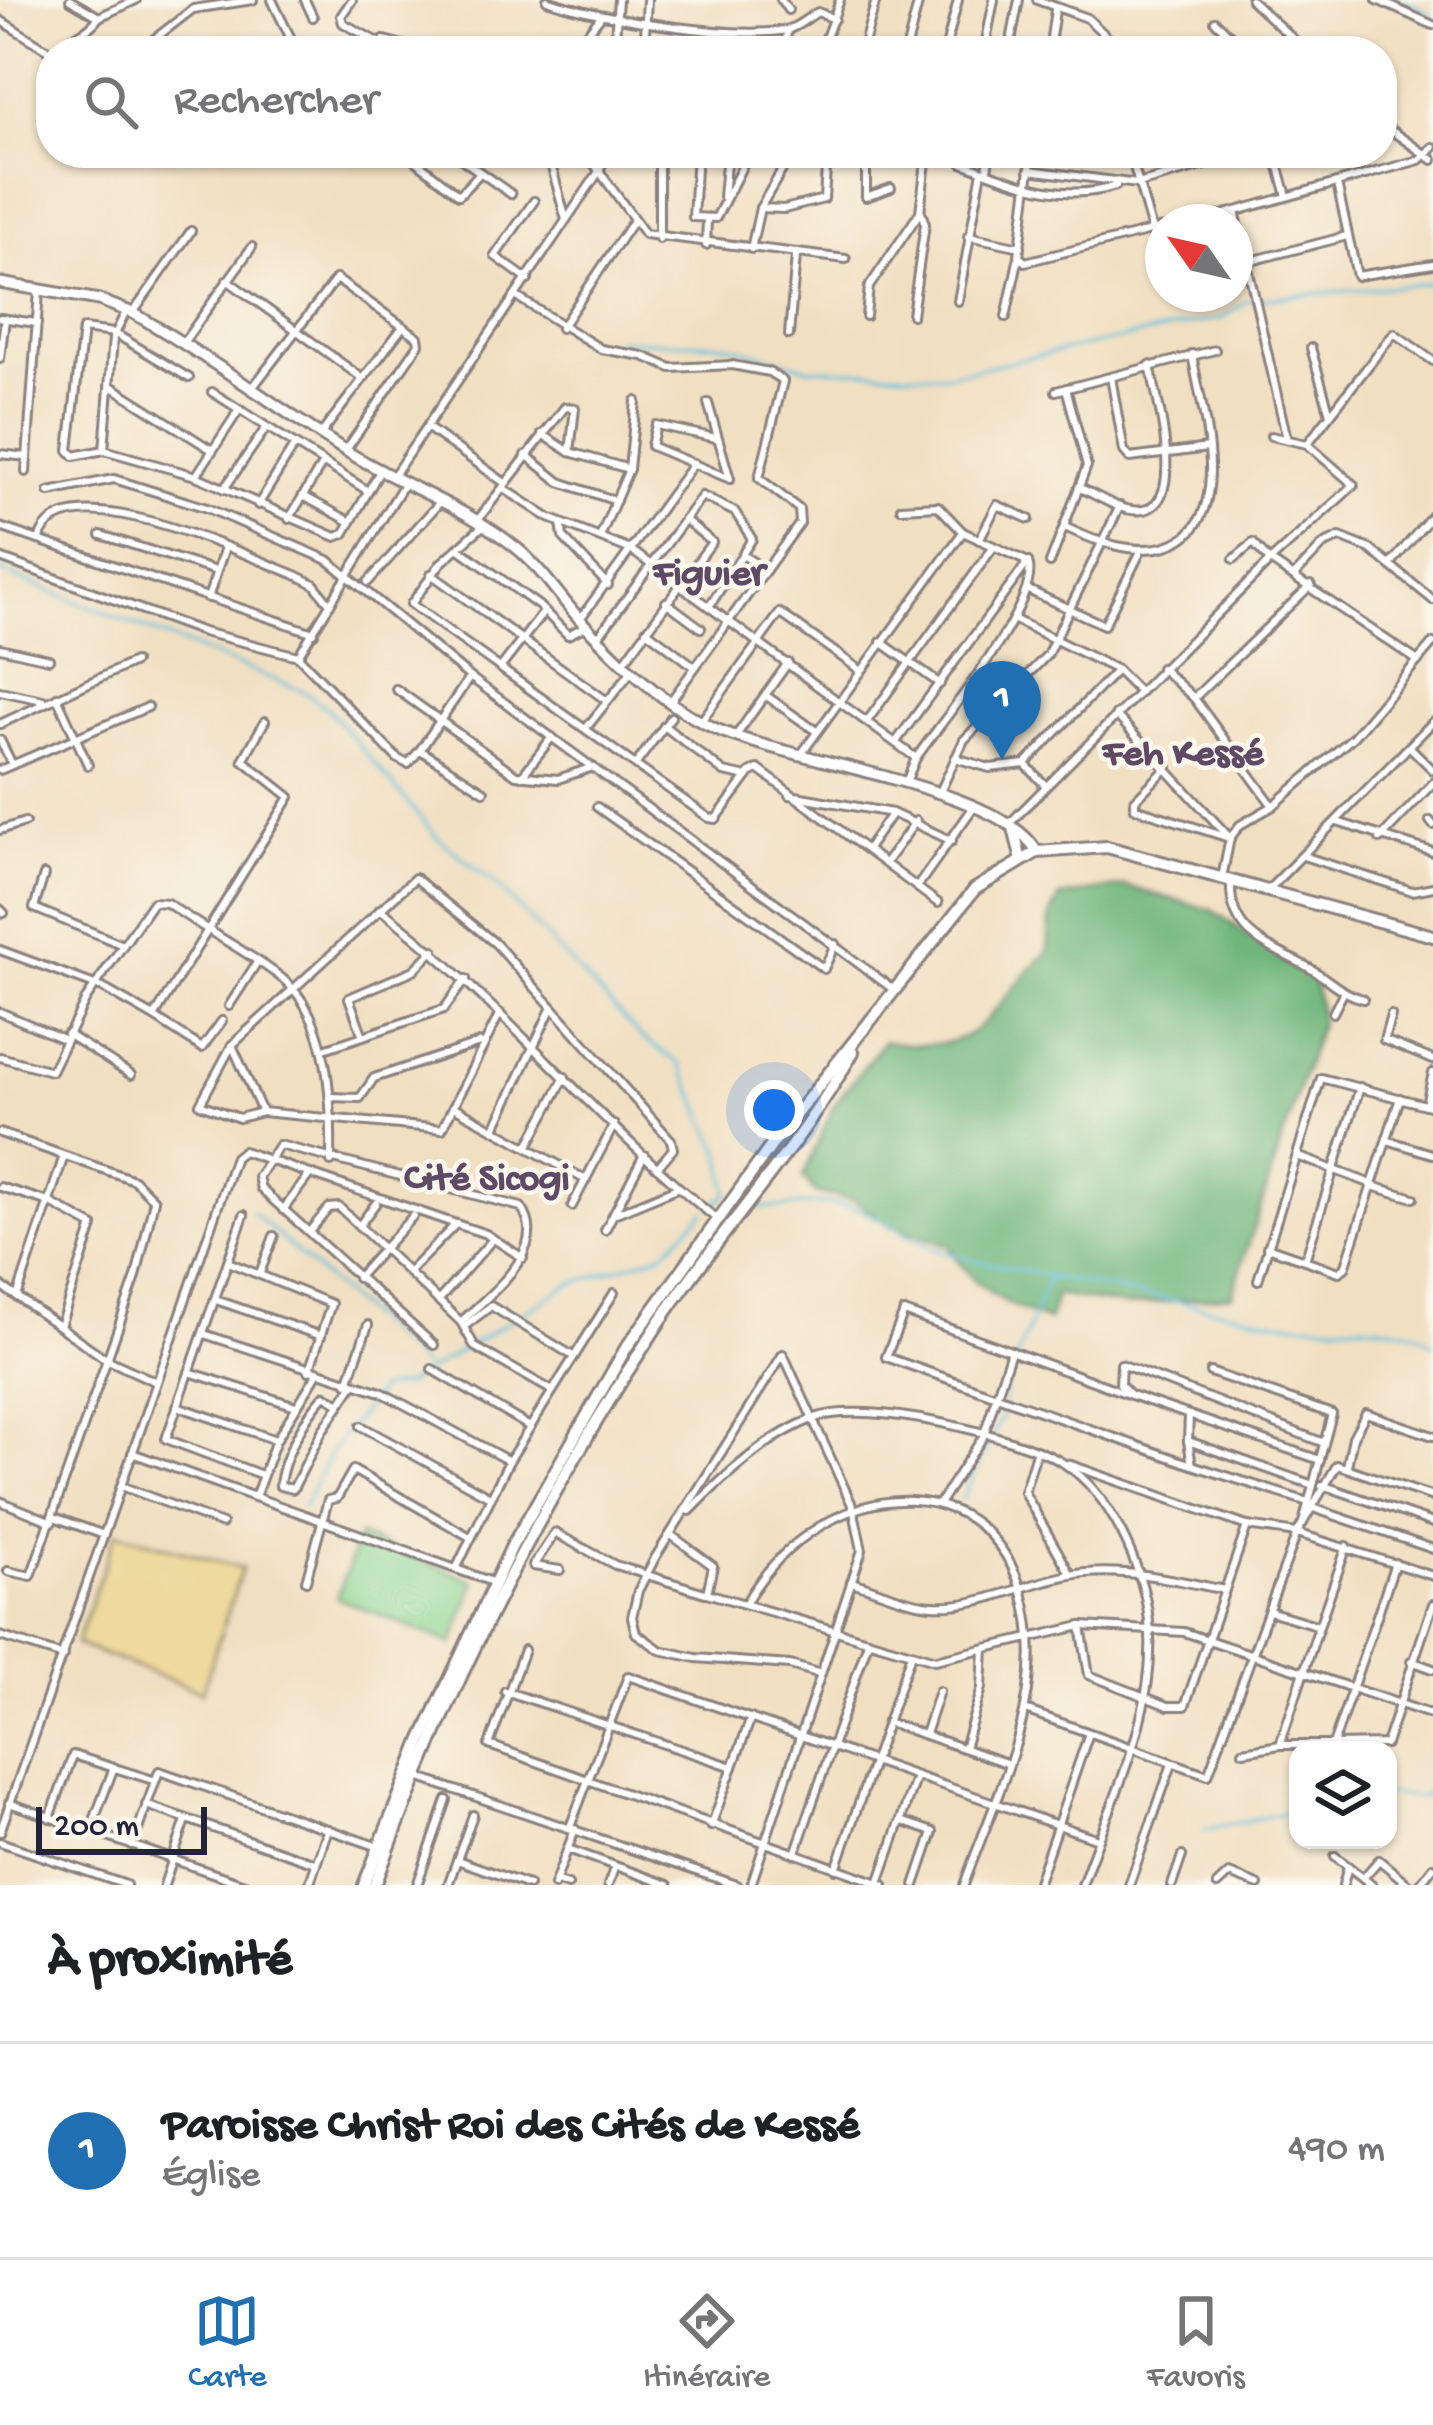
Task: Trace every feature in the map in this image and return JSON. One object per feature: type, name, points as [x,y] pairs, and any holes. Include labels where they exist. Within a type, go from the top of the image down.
[{"type":"main road","points":[[364,1885],[527,1516],[626,1348],[827,1073],[864,1034],[963,902],[1037,852],[1107,847],[1433,936]]},
{"type":"main road","points":[[375,1885],[417,1777],[540,1521],[633,1364],[836,1084],[864,1034]]},
{"type":"street","points":[[70,0],[99,17]]},
{"type":"street","points":[[73,36],[89,31],[99,17],[136,0]]},
{"type":"street","points":[[158,36],[193,9],[253,0]]},
{"type":"street","points":[[272,0],[290,36]]},
{"type":"street","points":[[304,0],[313,17]]},
{"type":"street","points":[[352,0],[341,20],[374,36]]},
{"type":"street","points":[[547,0],[601,16],[787,30],[818,12],[834,19]]},
{"type":"street","points":[[615,36],[618,0]]},
{"type":"street","points":[[645,36],[647,0]]},
{"type":"street","points":[[781,0],[788,10]]},
{"type":"street","points":[[827,36],[840,0]]},
{"type":"street","points":[[866,36],[876,0]]},
{"type":"street","points":[[910,36],[919,0]]},
{"type":"street","points":[[949,36],[958,0]]},
{"type":"street","points":[[987,36],[994,0]]},
{"type":"street","points":[[1013,36],[1019,0]]},
{"type":"street","points":[[1037,0],[1095,23],[1108,36]]},
{"type":"street","points":[[1251,0],[1290,36]]},
{"type":"street","points":[[1377,0],[1433,25]]},
{"type":"street","points":[[1051,36],[1055,10]]},
{"type":"street","points":[[585,36],[601,16]]},
{"type":"street","points":[[0,20],[36,41]]},
{"type":"street","points":[[1215,21],[1231,36]]},
{"type":"street","points":[[786,36],[787,30]]},
{"type":"street","points":[[1397,135],[1430,158]]},
{"type":"street","points":[[1430,158],[1433,147]]},
{"type":"street","points":[[1397,167],[1430,158]]},
{"type":"street","points":[[425,168],[459,195],[480,173]]},
{"type":"street","points":[[473,168],[511,194]]},
{"type":"street","points":[[552,168],[566,220]]},
{"type":"street","points":[[659,168],[659,239]]},
{"type":"street","points":[[696,168],[693,218],[707,219],[716,218],[742,168]]},
{"type":"street","points":[[722,207],[726,168]]},
{"type":"street","points":[[751,249],[760,208],[783,168]]},
{"type":"street","points":[[760,208],[789,208],[824,199],[826,168]]},
{"type":"street","points":[[866,168],[866,197],[891,188]]},
{"type":"street","points":[[866,316],[869,287],[920,212],[925,168]]},
{"type":"street","points":[[975,168],[1028,188],[1085,196],[1125,184]]},
{"type":"street","points":[[958,301],[985,168]]},
{"type":"street","points":[[1134,168],[1145,207]]},
{"type":"street","points":[[1006,316],[1020,252],[1029,170],[1138,184],[1195,168]]},
{"type":"street","points":[[1279,168],[1287,196]]},
{"type":"street","points":[[1253,207],[1392,168]]},
{"type":"street","points":[[394,475],[600,170],[645,235],[846,259]]},
{"type":"street","points":[[1336,183],[1358,276],[1433,264]]},
{"type":"street","points":[[528,280],[495,256],[533,201]]},
{"type":"street","points":[[912,315],[925,224],[920,212]]},
{"type":"street","points":[[706,245],[707,219]]},
{"type":"street","points":[[561,328],[634,220]]},
{"type":"street","points":[[104,450],[114,334],[191,231]]},
{"type":"street","points":[[968,236],[1020,252],[1025,262],[1145,232]]},
{"type":"street","points":[[1253,260],[1347,236]]},
{"type":"street","points":[[183,343],[252,247]]},
{"type":"street","points":[[789,335],[796,256]]},
{"type":"street","points":[[253,387],[334,278],[418,337],[419,344],[345,450]]},
{"type":"street","points":[[227,280],[362,378]]},
{"type":"street","points":[[0,283],[99,299],[130,312],[345,450],[481,523],[523,553],[628,666],[701,722],[801,757],[906,782],[1011,828],[1037,852]]},
{"type":"street","points":[[1253,289],[1287,439]]},
{"type":"street","points":[[26,472],[39,291]]},
{"type":"street","points":[[517,297],[602,349],[644,356],[671,368],[732,365],[780,376],[783,391],[759,478],[800,509],[801,519],[670,702]]},
{"type":"street","points":[[0,358],[3,319],[37,323]]},
{"type":"street","points":[[321,434],[402,328]]},
{"type":"street","points":[[189,378],[114,334],[80,333],[69,450],[74,456],[104,450],[196,476],[336,537],[351,522],[382,469]]},
{"type":"street","points":[[1307,444],[1394,333],[1433,361]]},
{"type":"street","points":[[1311,348],[1330,414]]},
{"type":"street","points":[[1057,391],[1215,350]]},
{"type":"street","points":[[1065,527],[1101,545],[1140,553],[1177,540],[1192,525],[1208,490],[1208,448],[1192,354]]},
{"type":"street","points":[[1082,489],[1120,506],[1145,509],[1163,495],[1166,454],[1150,365]]},
{"type":"street","points":[[1111,377],[1124,451],[1130,458],[1208,448]]},
{"type":"street","points":[[111,386],[212,450]]},
{"type":"street","points":[[1050,563],[1082,489],[1087,457],[1066,388]]},
{"type":"street","points":[[212,392],[293,448],[368,491]]},
{"type":"street","points":[[601,535],[629,469],[636,400]]},
{"type":"street","points":[[709,404],[730,479],[653,449],[656,425],[716,438]]},
{"type":"street","points":[[570,452],[574,408],[565,407],[481,523],[431,574],[411,604],[714,820],[758,769],[938,903]]},
{"type":"street","points":[[196,476],[239,410]]},
{"type":"street","points":[[224,489],[267,427]]},
{"type":"street","points":[[428,428],[561,522],[631,550],[916,758]]},
{"type":"street","points":[[542,434],[570,452],[629,469]]},
{"type":"street","points":[[1011,828],[1028,804],[1161,668],[1354,485],[1307,444],[1271,436]]},
{"type":"street","points":[[258,505],[293,448]]},
{"type":"street","points":[[0,454],[27,458]]},
{"type":"street","points":[[526,455],[560,482],[616,501]]},
{"type":"street","points":[[458,548],[544,611],[568,635],[583,622],[694,463]]},
{"type":"street","points":[[289,519],[322,465]]},
{"type":"street","points":[[50,492],[114,478],[328,560],[470,677],[896,992]]},
{"type":"street","points":[[298,656],[406,481]]},
{"type":"street","points":[[303,496],[351,522]]},
{"type":"street","points":[[598,638],[703,496],[735,512],[752,538],[709,607]]},
{"type":"street","points":[[368,581],[441,501]]},
{"type":"street","points":[[979,540],[997,505],[1029,519]]},
{"type":"street","points":[[901,508],[938,506],[963,532],[1028,562]]},
{"type":"street","points":[[939,795],[975,726],[1029,675],[1055,639],[1120,506]]},
{"type":"street","points":[[39,540],[43,526],[56,516],[105,508],[314,584],[330,604]]},
{"type":"street","points":[[1390,565],[1433,514]]},
{"type":"street","points":[[587,727],[608,701],[646,630],[712,542],[684,519]]},
{"type":"street","points":[[561,522],[563,537],[608,585]]},
{"type":"street","points":[[0,527],[314,633]]},
{"type":"street","points":[[801,757],[963,532]]},
{"type":"street","points":[[101,535],[216,571]]},
{"type":"street","points":[[1294,576],[1323,545],[1340,537],[1370,549],[1433,600]]},
{"type":"street","points":[[1234,559],[1251,542],[1270,561],[1312,585],[1418,661]]},
{"type":"street","points":[[208,598],[225,548]]},
{"type":"street","points":[[868,721],[993,548]]},
{"type":"street","points":[[1027,589],[1104,625],[1140,553]]},
{"type":"street","points":[[744,556],[766,570]]},
{"type":"street","points":[[0,558],[203,632],[298,656],[408,764],[470,677]]},
{"type":"street","points":[[906,782],[916,758],[1013,619],[1027,589],[1028,562]]},
{"type":"street","points":[[896,742],[1028,562]]},
{"type":"street","points":[[431,574],[608,701]]},
{"type":"street","points":[[1194,698],[1312,585]]},
{"type":"street","points":[[666,602],[701,628]]},
{"type":"street","points":[[501,667],[544,611]]},
{"type":"street","points":[[701,722],[780,614],[860,670]]},
{"type":"street","points":[[1013,619],[1117,670],[1138,691]]},
{"type":"street","points":[[646,630],[695,667]]},
{"type":"street","points":[[881,642],[940,684]]},
{"type":"street","points":[[1230,838],[1373,718],[1433,643]]},
{"type":"street","points":[[0,648],[49,659]]},
{"type":"street","points":[[0,724],[134,662]]},
{"type":"street","points":[[735,737],[788,663]]},
{"type":"street","points":[[1161,668],[1194,698],[1273,806]]},
{"type":"street","points":[[955,758],[990,768],[1025,764],[1117,670]]},
{"type":"street","points":[[395,689],[521,776],[558,779],[593,767]]},
{"type":"street","points":[[0,691],[48,701]]},
{"type":"street","points":[[765,695],[817,732]]},
{"type":"street","points":[[57,697],[88,765]]},
{"type":"street","points":[[0,770],[148,707]]},
{"type":"street","points":[[1116,715],[1230,838],[1226,879],[1235,913],[1255,941],[1314,970],[1342,994],[1363,998]]},
{"type":"street","points":[[637,764],[671,717]]},
{"type":"street","points":[[154,1017],[290,797],[243,760],[265,722]]},
{"type":"street","points":[[1267,891],[1433,722]]},
{"type":"street","points":[[664,726],[724,772],[747,777]]},
{"type":"street","points":[[521,776],[553,737]]},
{"type":"street","points":[[0,740],[12,764]]},
{"type":"street","points":[[1410,746],[1433,770]]},
{"type":"street","points":[[420,750],[484,791]]},
{"type":"street","points":[[1025,764],[1046,789]]},
{"type":"street","points":[[1168,767],[1135,800],[1135,808],[1230,838]]},
{"type":"street","points":[[1380,839],[1433,782]]},
{"type":"street","points":[[788,795],[892,814],[916,821],[952,842]]},
{"type":"street","points":[[1028,804],[1039,808]]},
{"type":"street","points":[[597,807],[824,968],[836,944]]},
{"type":"street","points":[[917,887],[973,808]]},
{"type":"street","points":[[867,849],[892,814]]},
{"type":"street","points":[[886,862],[916,821]]},
{"type":"street","points":[[0,830],[26,822]]},
{"type":"street","points":[[1337,822],[1433,852]]},
{"type":"street","points":[[1011,828],[1021,859]]},
{"type":"street","points":[[1303,856],[1412,891],[1433,887]]},
{"type":"street","points":[[44,875],[34,908],[123,945]]},
{"type":"street","points":[[500,1013],[442,1129],[262,1112],[238,1118],[200,1104],[232,1045],[416,878],[485,934],[674,1144],[657,1168]]},
{"type":"street","points":[[0,1058],[45,1073],[59,1062],[66,1037],[95,986],[153,902],[160,901],[290,988],[324,1049],[331,1097],[331,1162]]},
{"type":"street","points":[[380,909],[467,977],[677,1188],[718,1220]]},
{"type":"street","points":[[0,950],[95,986],[202,1048],[222,1021]]},
{"type":"street","points":[[363,1036],[349,998],[415,970],[434,950]]},
{"type":"street","points":[[229,1006],[257,963]]},
{"type":"street","points":[[324,1049],[444,1009],[467,977]]},
{"type":"street","points":[[1333,1013],[1342,994]]},
{"type":"street","points":[[496,1128],[553,1006]]},
{"type":"street","points":[[0,1012],[66,1037],[131,1075]]},
{"type":"street","points":[[1391,1015],[1384,1040],[1433,1060]]},
{"type":"street","points":[[331,1097],[360,1098],[374,1078],[482,1042]]},
{"type":"street","points":[[232,1045],[262,1112]]},
{"type":"street","points":[[1258,1280],[1321,1078],[1430,1106],[1433,1073]]},
{"type":"street","points":[[528,1146],[565,1077]]},
{"type":"street","points":[[1305,1260],[1360,1087]]},
{"type":"street","points":[[1267,1246],[1340,1272],[1345,1268],[1400,1098]]},
{"type":"street","points":[[454,1107],[586,1180]]},
{"type":"street","points":[[572,1206],[614,1125]]},
{"type":"street","points":[[0,1132],[142,1184],[154,1200],[136,1277],[31,1576],[8,1571]]},
{"type":"street","points":[[1387,1140],[1432,1154]]},
{"type":"street","points":[[434,1345],[308,1234],[257,1181],[279,1145],[331,1162],[513,1201],[530,1219],[523,1258],[464,1326]]},
{"type":"street","points":[[0,1832],[235,1157],[243,1150],[456,1224],[523,1258]]},
{"type":"street","points":[[605,1230],[644,1155]]},
{"type":"street","points":[[17,1297],[64,1156]]},
{"type":"street","points":[[1297,1156],[1414,1198]]},
{"type":"street","points":[[283,1210],[310,1174]]},
{"type":"street","points":[[0,1186],[49,1202],[95,1230],[60,1326]]},
{"type":"street","points":[[613,1215],[677,1188]]},
{"type":"street","points":[[359,1226],[376,1203]]},
{"type":"street","points":[[308,1234],[335,1205],[464,1326],[475,1347],[551,1390]]},
{"type":"street","points":[[244,1215],[168,1442],[262,1475]]},
{"type":"street","points":[[357,1278],[413,1216]]},
{"type":"street","points":[[409,1272],[456,1224]]},
{"type":"street","points":[[260,1273],[274,1236]]},
{"type":"street","points":[[438,1301],[493,1239]]},
{"type":"street","points":[[227,1262],[329,1302],[313,1373],[276,1440],[255,1497]]},
{"type":"street","points":[[0,1285],[106,1359],[155,1382]]},
{"type":"street","points":[[457,1567],[509,1461],[614,1293]]},
{"type":"street","points":[[215,1300],[321,1336]]},
{"type":"street","points":[[464,1326],[490,1306],[573,1356]]},
{"type":"street","points":[[1321,1460],[904,1312],[886,1357],[1433,1549]]},
{"type":"street","points":[[340,1404],[325,1395],[320,1400],[299,1433],[280,1486],[293,1489],[340,1404],[368,1325]]},
{"type":"street","points":[[203,1334],[381,1392],[509,1461]]},
{"type":"street","points":[[939,1504],[983,1437],[1000,1398],[1011,1351]]},
{"type":"street","points":[[752,1885],[862,1550],[853,1507],[816,1418],[789,1358],[780,1355],[646,1576],[632,1617],[645,1642],[696,1658],[790,1665],[821,1674]]},
{"type":"street","points":[[1131,1395],[1120,1384],[1121,1364],[1324,1443]]},
{"type":"street","points":[[432,1369],[530,1427]]},
{"type":"street","points":[[189,1372],[296,1406]]},
{"type":"street","points":[[1025,1710],[1172,1764],[1212,1772],[1311,1505],[1332,1414],[1210,1372]]},
{"type":"street","points":[[177,1406],[276,1440]]},
{"type":"street","points":[[682,1519],[720,1480],[816,1418],[896,1413],[1036,1453],[1247,1526],[1299,1530],[1433,1576]]},
{"type":"street","points":[[1189,1414],[1192,1465]]},
{"type":"street","points":[[1347,1466],[1353,1437],[1366,1414],[1433,1436]]},
{"type":"street","points":[[361,1426],[490,1498]]},
{"type":"street","points":[[1188,1441],[1433,1523]]},
{"type":"street","points":[[132,1453],[495,1583]]},
{"type":"street","points":[[1036,1453],[1024,1492],[1071,1575]]},
{"type":"street","points":[[1064,1463],[1109,1513],[1138,1574],[1150,1627],[1148,1698],[1082,1885]]},
{"type":"street","points":[[1317,1485],[1330,1469],[1347,1466],[1433,1497]]},
{"type":"street","points":[[306,1581],[328,1500],[337,1498],[353,1470],[470,1537]]},
{"type":"street","points":[[121,1486],[222,1524]]},
{"type":"street","points":[[745,1604],[776,1557],[853,1507],[920,1499],[939,1504],[987,1534],[1019,1585],[1030,1635],[1025,1710],[964,1885]]},
{"type":"street","points":[[0,1501],[104,1535]]},
{"type":"street","points":[[1082,1626],[1085,1672],[1148,1698],[1185,1706],[1247,1526]]},
{"type":"street","points":[[560,1570],[533,1566],[555,1534],[646,1576],[935,1660],[1082,1626],[1150,1627],[1208,1638],[1433,1715]]},
{"type":"street","points":[[671,1534],[713,1566],[707,1594]]},
{"type":"street","points":[[1280,1745],[1347,1546]]},
{"type":"street","points":[[1334,1741],[1395,1563]]},
{"type":"street","points":[[851,1582],[931,1605],[961,1604],[1071,1575],[1138,1574],[1225,1590]]},
{"type":"street","points":[[1384,1741],[1433,1604]]},
{"type":"street","points":[[1269,1611],[1318,1626]]},
{"type":"street","points":[[0,1636],[63,1656]]},
{"type":"street","points":[[795,1854],[868,1642]]},
{"type":"street","points":[[524,1649],[487,1744],[585,1783],[836,1869],[882,1884],[915,1778]]},
{"type":"street","points":[[964,1748],[982,1688],[984,1649]]},
{"type":"street","points":[[836,1869],[910,1655]]},
{"type":"street","points":[[1411,1661],[1433,1669]]},
{"type":"street","points":[[568,1885],[555,1883],[605,1725],[628,1676],[1098,1839]]},
{"type":"street","points":[[505,1690],[733,1767]]},
{"type":"street","points":[[925,1734],[939,1691]]},
{"type":"street","points":[[710,1826],[751,1718]]},
{"type":"street","points":[[887,1722],[1006,1763]]},
{"type":"street","points":[[1036,1885],[1089,1733]]},
{"type":"street","points":[[1244,1751],[1289,1745]]},
{"type":"street","points":[[50,1817],[73,1755],[154,1780]]},
{"type":"street","points":[[1129,1885],[1172,1764]]},
{"type":"street","points":[[90,1831],[115,1766]]},
{"type":"street","points":[[132,1846],[159,1771],[379,1847]]},
{"type":"street","points":[[417,1777],[737,1885]]},
{"type":"street","points":[[417,1885],[447,1800]]},
{"type":"street","points":[[9,1804],[247,1885]]},
{"type":"street","points":[[146,1805],[315,1863]]},
{"type":"street","points":[[448,1885],[473,1815]]},
{"type":"street","points":[[164,1885],[187,1820]]},
{"type":"street","points":[[901,1820],[933,1832],[915,1885]]},
{"type":"street","points":[[309,1885],[328,1829]]},
{"type":"street","points":[[0,1842],[126,1885]]},
{"type":"street","points":[[568,1849],[664,1884]]},
{"type":"street","points":[[1172,1885],[1182,1856]]},
{"type":"street","points":[[1335,1856],[1372,1885]]},
{"type":"street","points":[[1363,1878],[1379,1860],[1409,1885]]},
{"type":"street","points":[[457,1861],[528,1885]]},
{"type":"street","points":[[608,1885],[615,1866]]},
{"type":"street","points":[[1343,1885],[1348,1866]]},
{"type":"street","points":[[1419,1885],[1433,1868]]},
{"type":"street","points":[[1217,1885],[1220,1876],[1229,1874],[1258,1885]]},
{"type":"green space","points":[[1124,886],[1212,910],[1314,981],[1321,1020],[1232,1295],[1127,1306],[1056,1295],[1049,1321],[991,1293],[968,1273],[948,1245],[890,1226],[854,1200],[816,1193],[803,1177],[834,1105],[884,1041],[918,1045],[965,1036],[995,1011],[1048,952],[1050,916],[1060,897]]},
{"type":"green space","points":[[359,1536],[475,1581],[453,1644],[337,1598]]},
{"type":"sand","points":[[116,1532],[242,1568],[202,1692],[76,1644]]},
{"type":"waterway","points":[[1405,0],[1433,17]]},
{"type":"waterway","points":[[616,340],[725,344],[809,368],[945,375],[1222,318],[1248,300],[1433,283]]},
{"type":"waterway","points":[[0,571],[303,691],[329,710],[438,838],[498,886],[641,1037],[680,1064],[722,1155],[728,1194],[710,1206]]},
{"type":"waterway","points":[[752,1206],[849,1206],[950,1254],[1273,1320],[1403,1329],[1433,1344]]},
{"type":"waterway","points":[[252,1212],[424,1367]]},
{"type":"waterway","points":[[303,1507],[333,1449],[380,1389],[405,1385],[568,1285],[662,1254],[704,1212]]},
{"type":"waterway","points":[[962,1499],[1003,1413],[1006,1386],[1047,1281],[1055,1278]]},
{"type":"waterway","points":[[1397,1795],[1420,1797],[1433,1792]]},
{"type":"waterway","points":[[1203,1830],[1289,1812]]},
{"type":"place","name":"Paroisse Christ Roi des Cités de Kessé","points":[[1002,760]]},
{"type":"district","name":"Figuier","points":[[709,569]]},
{"type":"district","name":"Feh Kessé","points":[[1183,749]]},
{"type":"district","name":"Cité Sicogi","points":[[487,1174]]}]
